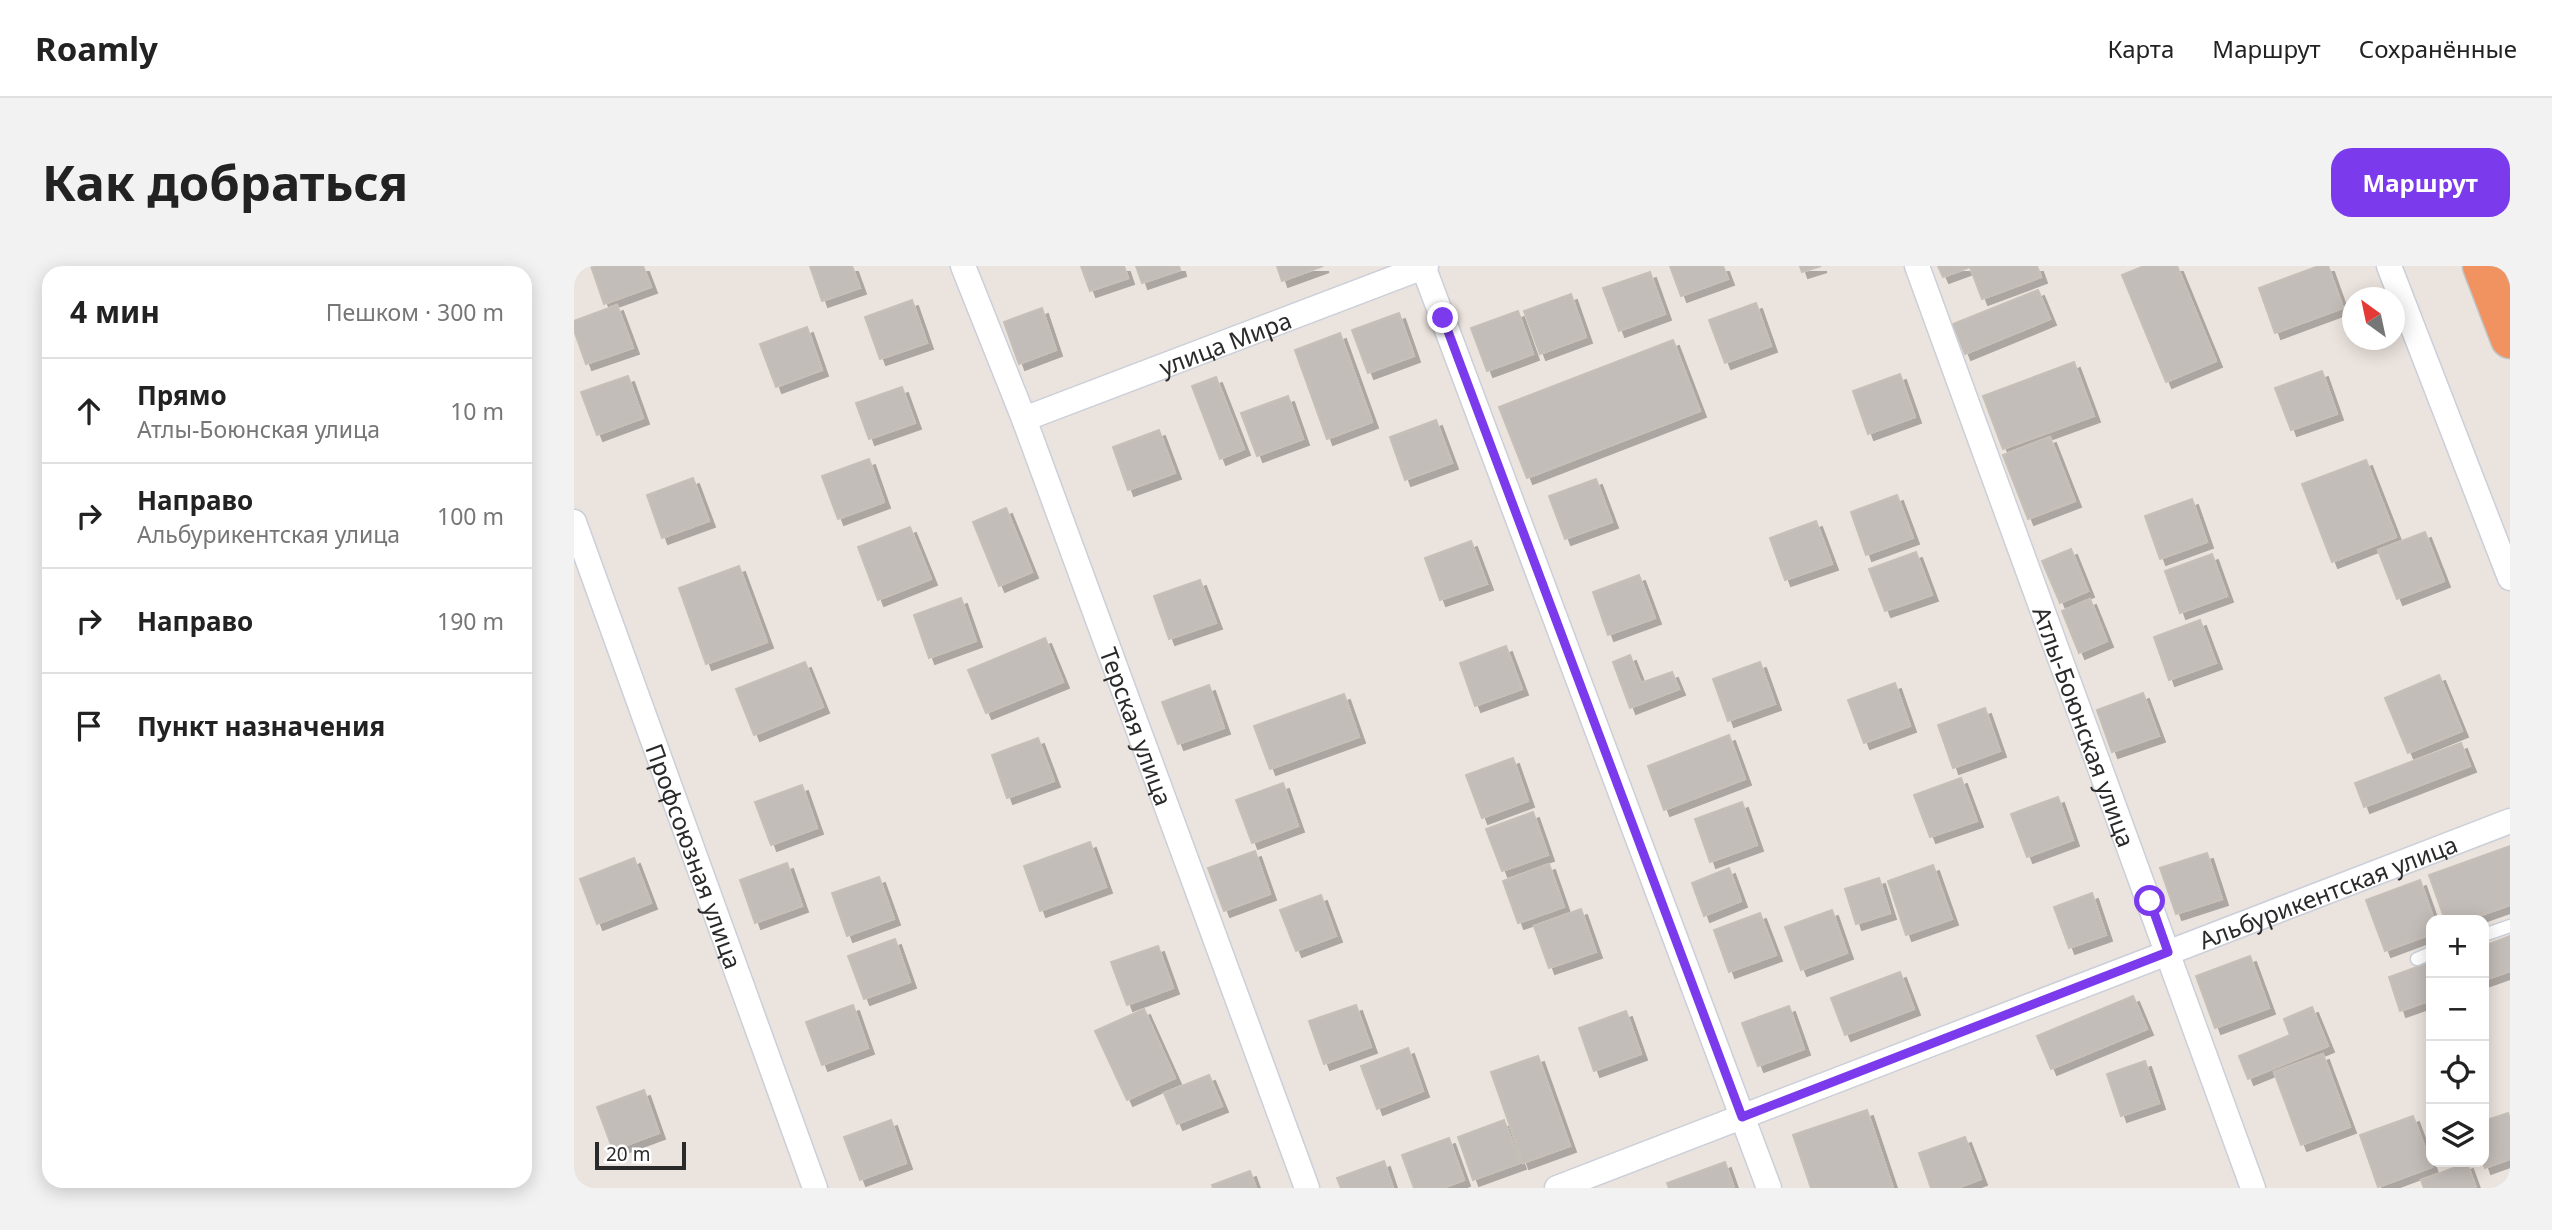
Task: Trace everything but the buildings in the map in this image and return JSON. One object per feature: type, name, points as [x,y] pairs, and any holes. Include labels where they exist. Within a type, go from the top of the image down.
[{"type":"highway","points":[[2482,266],[2510,340]]},
{"type":"highway","points":[[2508,266],[2510,272]]},
{"type":"street","name":"Терская улица","points":[[963,266],[1024,419],[1307,1188]]},
{"type":"street","name":"улица Мира","points":[[1024,419],[1424,266]]},
{"type":"street","points":[[1424,266],[1769,1188]]},
{"type":"street","name":"Атлы-Боюнская улица","points":[[1917,266],[2253,1188]]},
{"type":"street","points":[[2389,266],[2510,578]]},
{"type":"street","name":"Профсоюзная улица","points":[[574,522],[816,1188]]},
{"type":"street","name":"Альбурикентская улица","points":[[1557,1188],[2510,821]]},
{"type":"lane","points":[[2489,933],[2510,926]]},
{"type":"lane","points":[[2417,959],[2426,955]]},
{"type":"route","points":[[1443,318],[1742,1117],[2168,952],[2150,901]]}]
